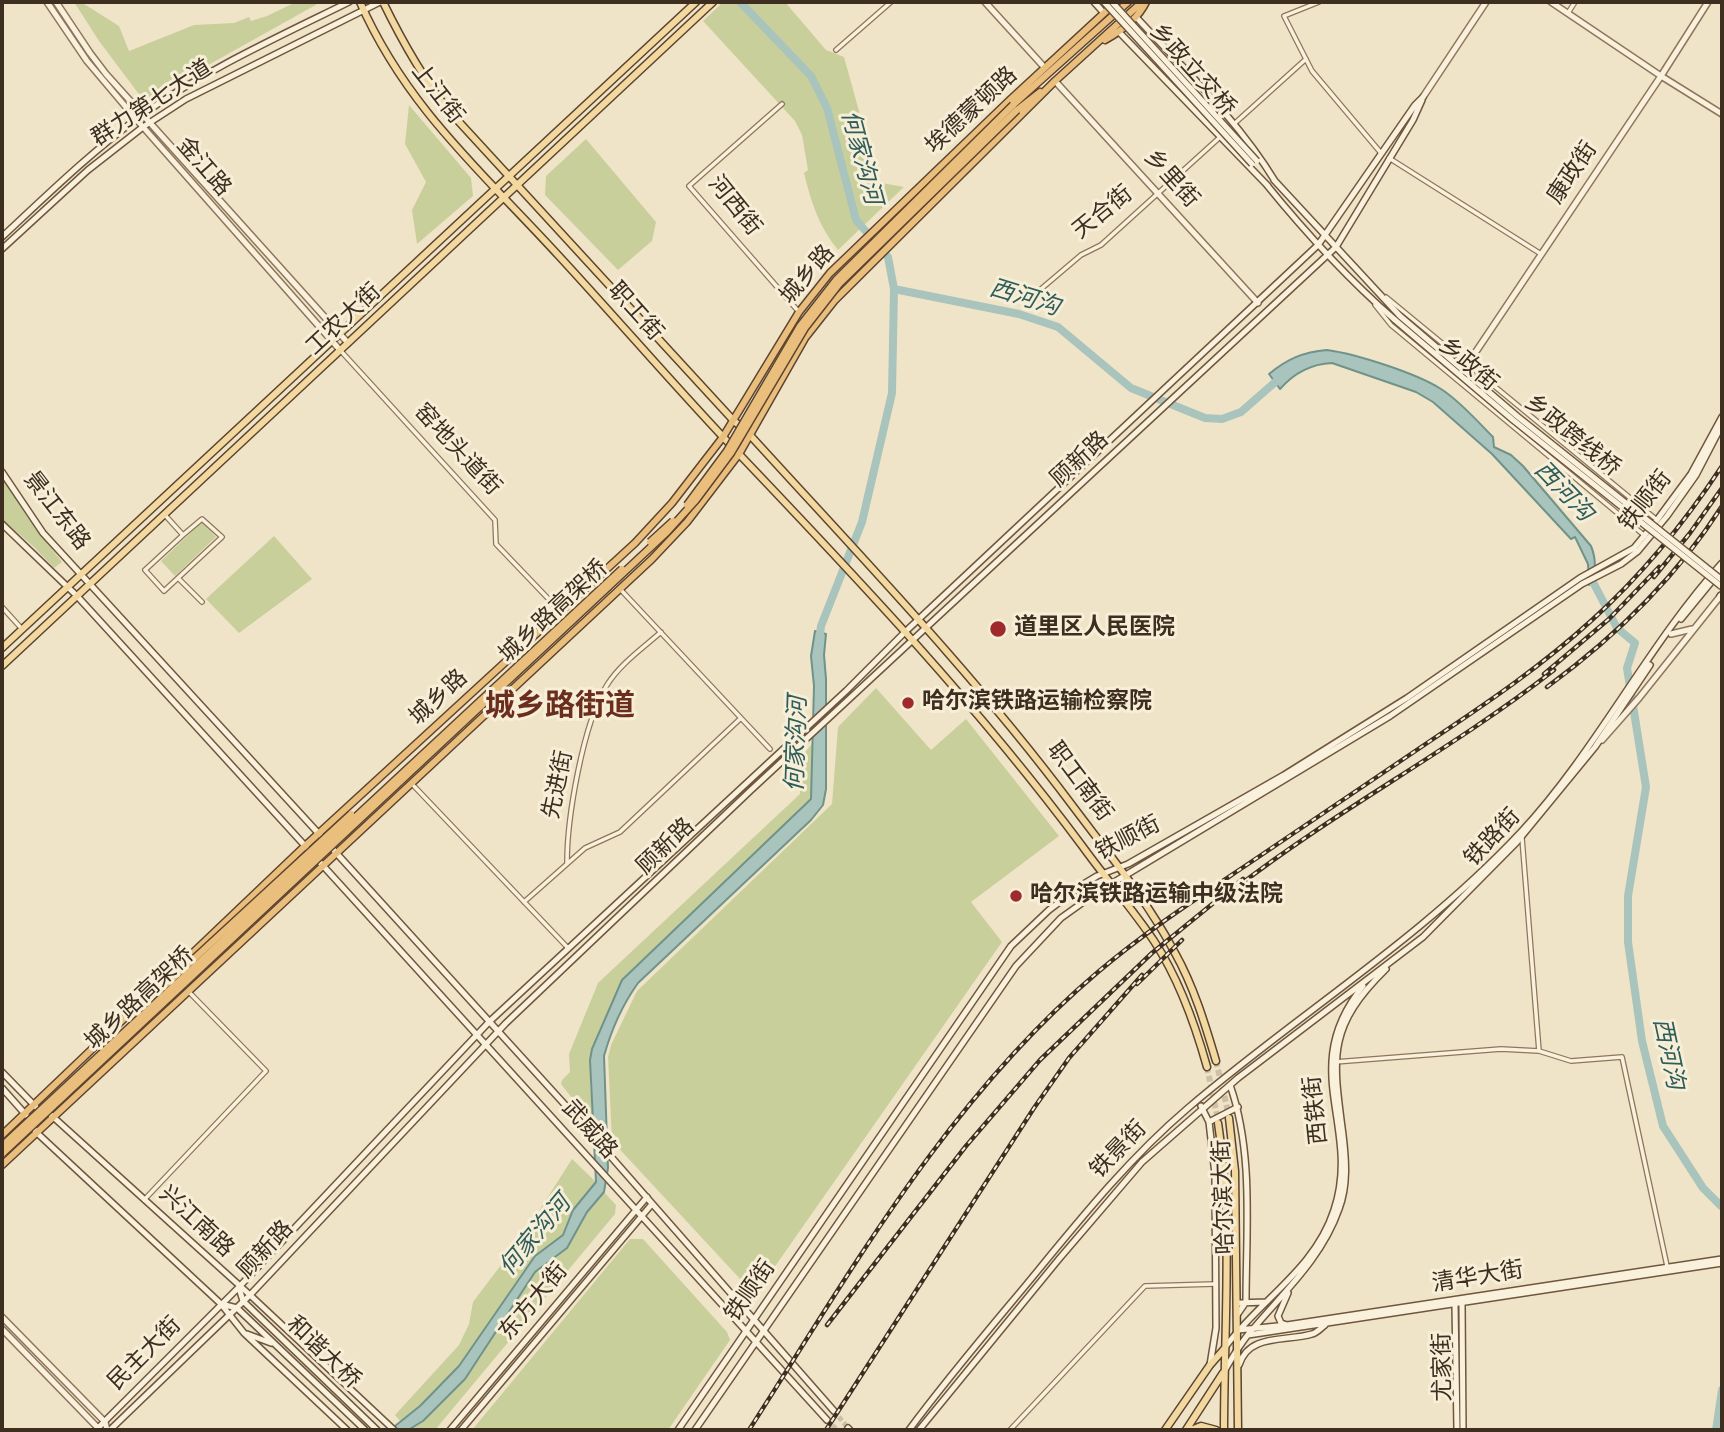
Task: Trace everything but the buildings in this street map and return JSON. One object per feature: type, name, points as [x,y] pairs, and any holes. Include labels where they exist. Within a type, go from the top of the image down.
[{"type":"highway","name":"埃德蒙顿路","points":[[749,434],[805,338],[835,300],[1055,81],[1144,2]]},
{"type":"highway","points":[[1095,47],[1136,17],[1144,2]]},
{"type":"highway","name":"埃德蒙顿路","points":[[855,249],[1018,93],[1046,72],[1121,3]]},
{"type":"highway","name":"埃德蒙顿路","points":[[1015,107],[1104,13],[1121,3]]},
{"type":"highway","name":"埃德蒙顿路","points":[[1015,107],[1055,81]]},
{"type":"highway","name":"城乡路高架桥","points":[[2,1146],[677,516],[727,451],[783,351],[827,290],[870,245],[1015,107]]},
{"type":"highway","name":"城乡路高架桥","points":[[2,1154],[667,532],[696,500],[724,462],[805,328],[841,283],[1015,107]]},
{"type":"highway","name":"城乡路","points":[[2,1135],[305,846],[635,543],[672,503],[723,437],[799,312],[830,273],[855,249]]},
{"type":"highway","name":"城乡路","points":[[2,1165],[687,522],[738,454],[749,434]]},
{"type":"highway","points":[[127,1017],[159,991],[342,821],[389,784]]},
{"type":"main road","name":"金江路","points":[[47,2],[87,61],[139,117],[149,123],[348,343]]},
{"type":"main road","name":"金江路","points":[[56,2],[90,53],[139,117],[143,127],[340,350]]},
{"type":"main road","name":"群力第七大道","points":[[2,237],[83,162],[139,117],[222,66],[349,2]]},
{"type":"main road","name":"上江街","points":[[359,2],[384,54],[404,85],[454,146],[504,196]]},
{"type":"main road","name":"群力第七大道","points":[[2,249],[88,170],[149,123],[186,99],[382,2]]},
{"type":"main road","name":"上江街","points":[[382,2],[404,46],[449,111],[518,183]]},
{"type":"main road","name":"工农大街","points":[[2,649],[696,2]]},
{"type":"main road","name":"工农大街","points":[[2,666],[712,2]]},
{"type":"main road","points":[[985,2],[1046,72]]},
{"type":"main road","points":[[1094,2],[1104,13]]},
{"type":"main road","name":"乡政立交桥","points":[[1104,2],[1254,162]]},
{"type":"main road","points":[[1328,254],[1336,247],[1413,120],[1423,97],[1486,2]]},
{"type":"main road","points":[[1551,2],[1722,114]]},
{"type":"main road","name":"康政街","points":[[1467,365],[1708,2]]},
{"type":"main road","name":"乡政立交桥","points":[[1121,3],[1254,162]]},
{"type":"main road","name":"乡政街","points":[[1136,17],[1257,151],[1275,181]]},
{"type":"main road","name":"乡政街","points":[[1119,32],[1268,186],[1318,245],[1369,298],[1504,412],[1722,587]]},
{"type":"main road","name":"乡里街","points":[[1055,81],[1258,303]]},
{"type":"main road","points":[[1258,303],[1326,237],[1381,153],[1423,97]]},
{"type":"main road","name":"乡政街","points":[[1254,162],[1401,316]]},
{"type":"main road","name":"乡政街","points":[[1254,162],[1268,186]]},
{"type":"main road","name":"职工街","points":[[518,183],[733,420],[749,434]]},
{"type":"main road","name":"职工街","points":[[504,196],[738,454]]},
{"type":"main road","name":"顾新路","points":[[230,1315],[498,1032],[750,791],[1328,254]]},
{"type":"main road","name":"顾新路","points":[[221,1304],[489,1022],[1258,303]]},
{"type":"main road","name":"乡政跨线桥","points":[[1401,316],[1528,425],[1722,580]]},
{"type":"main road","name":"铁顺街","points":[[1620,561],[1645,536],[1691,474],[1722,417]]},
{"type":"main road","name":"铁顺街","points":[[678,1430],[1011,946],[1049,910],[1102,874],[1128,864],[1284,775],[1407,698],[1581,581],[1637,551],[1667,516],[1696,475],[1722,425]]},
{"type":"main road","name":"职工南街","points":[[749,434],[920,618],[1014,728],[1125,875],[1176,953],[1200,1010],[1216,1061]]},
{"type":"main road","name":"职工南街","points":[[738,454],[864,587],[998,737],[1150,936],[1192,1018],[1207,1067]]},
{"type":"main road","name":"景江东路","points":[[2,472],[43,533],[319,834]]},
{"type":"main road","name":"武威路","points":[[2,524],[77,596],[827,1420]]},
{"type":"main road","points":[[1623,703],[1684,609],[1722,563]]},
{"type":"main road","points":[[1637,682],[1722,569]]},
{"type":"main road","name":"铁顺街","points":[[695,1430],[1016,966],[1061,918],[1110,884],[1390,716],[1581,581]]},
{"type":"main road","points":[[1591,753],[1721,596]]},
{"type":"main road","points":[[1671,634],[1693,629]]},
{"type":"main road","name":"铁路街","points":[[1368,979],[1423,937],[1522,836],[1591,753],[1623,703]]},
{"type":"main road","name":"铁路街","points":[[1402,942],[1441,911],[1521,832],[1623,703]]},
{"type":"main road","name":"武威路","points":[[319,834],[577,1118],[834,1411]]},
{"type":"main road","name":"西铁街","points":[[1291,1284],[1318,1244],[1336,1205],[1341,1180],[1331,1076],[1332,1048],[1344,1013],[1368,979],[1402,942]]},
{"type":"main road","name":"铁景街","points":[[909,1430],[1137,1154],[1227,1076],[1402,942]]},
{"type":"main road","name":"西铁街","points":[[1291,1284],[1324,1243],[1342,1202],[1345,1160],[1335,1062],[1341,1030],[1364,992],[1403,953]]},
{"type":"main road","name":"铁景街","points":[[919,1430],[1142,1162],[1230,1085],[1368,979]]},
{"type":"main road","name":"兴江南路","points":[[2,1072],[33,1105],[53,1116],[394,1430]]},
{"type":"main road","name":"哈尔滨大街","points":[[1227,1076],[1238,1107],[1245,1170],[1246,1302]]},
{"type":"main road","name":"兴江南路","points":[[2,1088],[25,1113],[36,1132],[221,1304],[244,1334],[347,1430]]},
{"type":"main road","name":"哈尔滨大街","points":[[1198,1100],[1209,1122],[1215,1174],[1216,1283]]},
{"type":"main road","points":[[1209,1122],[1238,1107]]},
{"type":"main road","points":[[1229,1118],[1235,1171],[1238,1430]]},
{"type":"main road","points":[[1219,1123],[1225,1173],[1224,1430]]},
{"type":"main road","name":"东方大街","points":[[450,1430],[647,1198]]},
{"type":"main road","name":"东方大街","points":[[461,1430],[652,1204]]},
{"type":"main road","name":"清华大街","points":[[1238,1330],[1250,1332],[1328,1324],[1722,1261]]},
{"type":"main road","name":"清华大街","points":[[1250,1332],[1667,1267],[1701,1264]]},
{"type":"main road","points":[[1210,1365],[1216,1328],[1216,1283]]},
{"type":"main road","points":[[1165,1430],[1238,1330],[1266,1302],[1291,1284]]},
{"type":"main road","points":[[1287,1325],[1281,1323],[1278,1317],[1291,1284]]},
{"type":"main road","points":[[1186,1430],[1238,1348],[1291,1284]]},
{"type":"main road","points":[[239,1287],[243,1301]]},
{"type":"main road","name":"和谐大桥","points":[[243,1301],[377,1430]]},
{"type":"main road","points":[[1237,1315],[1246,1302]]},
{"type":"main road","points":[[1237,1303],[1266,1302]]},
{"type":"main road","points":[[221,1304],[237,1308]]},
{"type":"main road","name":"民主大街","points":[[99,1429],[221,1304]]},
{"type":"main road","name":"尤家街","points":[[1457,1430],[1458,1304]]},
{"type":"main road","name":"尤家街","points":[[1458,1304],[1463,1430]]},
{"type":"main road","name":"和谐大桥","points":[[237,1308],[365,1430]]},
{"type":"main road","name":"民主大街","points":[[109,1430],[230,1315]]},
{"type":"main road","points":[[2,1317],[105,1422],[109,1430]]},
{"type":"main road","points":[[1238,1368],[1243,1355],[1254,1345],[1313,1334],[1328,1324]]},
{"type":"main road","points":[[2,1329],[99,1429]]},
{"type":"main road","points":[[244,1334],[273,1344]]},
{"type":"main road","points":[[1191,1430],[1201,1426],[1216,1430]]},
{"type":"street","points":[[836,50],[891,2]]},
{"type":"street","points":[[1319,2],[1284,16],[1311,71],[1381,153]]},
{"type":"street","points":[[1568,13],[1575,2]]},
{"type":"street","points":[[1234,124],[1306,60]]},
{"type":"street","name":"河西街","points":[[782,104],[689,186],[799,312]]},
{"type":"street","name":"天合街","points":[[1041,289],[1081,255],[1101,245],[1219,138]]},
{"type":"street","points":[[1389,158],[1541,254]]},
{"type":"street","name":"乡政街","points":[[1376,290],[1657,520]]},
{"type":"street","name":"乡政街","points":[[1369,298],[1391,326],[1645,536]]},
{"type":"street","name":"窑地头道街","points":[[340,350],[495,520],[496,544],[561,612]]},
{"type":"street","points":[[164,514],[184,535]]},
{"type":"street","points":[[202,519],[222,537],[164,592],[145,570],[184,535],[202,519]]},
{"type":"street","points":[[178,578],[202,602]]},
{"type":"street","points":[[619,588],[770,749]]},
{"type":"street","points":[[2,607],[22,629]]},
{"type":"street","name":"先进街","points":[[566,864],[567,839],[578,778],[595,707],[617,672],[661,632]]},
{"type":"street","points":[[524,902],[585,848],[620,832],[741,718]]},
{"type":"street","points":[[411,782],[568,948]]},
{"type":"street","points":[[1522,836],[1539,1051]]},
{"type":"street","points":[[144,1200],[266,1071],[188,991]]},
{"type":"street","points":[[1335,1062],[1501,1049],[1539,1051],[1571,1061],[1622,1057],[1667,1267]]},
{"type":"street","points":[[1010,1430],[1145,1286],[1216,1283]]},
{"type":"green space","points":[[74,2],[81,2],[119,26],[129,51],[194,25],[234,23],[249,17],[251,21],[296,2],[321,2],[144,101],[99,41]]},
{"type":"green space","points":[[723,2],[785,2],[826,50],[844,57],[877,176],[882,183],[904,187],[838,250],[813,204],[804,173],[808,170],[802,135],[795,121],[703,21]]},
{"type":"green space","points":[[409,105],[471,178],[473,196],[417,244],[412,210],[426,182],[405,144]]},
{"type":"green space","points":[[586,139],[656,222],[652,241],[618,270],[545,195],[546,176]]},
{"type":"green space","points":[[2,478],[27,517],[62,562],[54,568],[2,519]]},
{"type":"green space","points":[[202,522],[216,537],[175,576],[161,561]]},
{"type":"green space","points":[[274,536],[312,579],[239,633],[206,599]]},
{"type":"green space","points":[[876,688],[931,750],[966,719],[1059,836],[971,902],[1002,942],[755,1295],[612,1141],[608,1057],[637,991],[832,804],[838,727]]},
{"type":"green space","points":[[814,741],[811,799],[622,980],[592,1049],[590,1082],[593,1125],[561,1084],[570,1072],[569,1054],[598,983],[800,794],[800,767],[797,763]]},
{"type":"green space","points":[[572,1159],[596,1182],[573,1210],[563,1235],[534,1256],[459,1366],[420,1406],[400,1421],[395,1415],[459,1345],[469,1324],[473,1302],[523,1236]]},
{"type":"green space","points":[[604,1192],[616,1205],[615,1214],[435,1430],[409,1430],[440,1405],[480,1358],[492,1335],[535,1272],[557,1257]]},
{"type":"green space","points":[[630,1239],[643,1239],[727,1332],[730,1340],[668,1430],[472,1430]]},
{"type":"water","points":[[1327,350],[1369,360],[1417,377],[1441,389],[1462,405],[1493,437],[1494,447],[1511,455],[1523,466],[1591,546],[1595,566],[1589,585],[1588,564],[1575,537],[1571,539],[1492,454],[1433,402],[1416,392],[1332,363],[1303,370],[1280,389],[1269,374],[1296,357]]},
{"type":"water","points":[[815,631],[826,634],[826,789],[823,805],[811,820],[638,983],[618,1018],[604,1056],[608,1168],[604,1192],[587,1212],[567,1248],[535,1272],[465,1379],[423,1421],[408,1430],[390,1430],[420,1406],[459,1366],[535,1256],[563,1235],[573,1210],[596,1182],[590,1060],[592,1049],[622,980],[811,799],[814,686],[811,656]]},
{"type":"waterway","name":"何家沟河","points":[[740,2],[811,76],[827,108],[856,220],[888,257],[894,289],[892,393],[862,522],[821,626],[819,642]]},
{"type":"waterway","name":"西河沟","points":[[894,289],[1019,314],[1058,327],[1131,388],[1205,418],[1222,419],[1241,412],[1281,377]]},
{"type":"waterway","name":"西河沟","points":[[1593,573],[1593,582],[1617,628],[1635,643],[1627,668],[1646,787],[1628,896],[1628,942],[1642,1041],[1663,1126],[1703,1188],[1722,1207]]},
{"type":"waterway","name":"西河沟","points":[[1716,1430],[1722,1390]]},
{"type":"tunnel","points":[[1216,1061],[1229,1116]]},
{"type":"tunnel","points":[[1207,1067],[1218,1120]]},
{"type":"tunnel","points":[[834,1411],[848,1428]]},
{"type":"tunnel","points":[[827,1420],[837,1430]]},
{"type":"railway","points":[[749,1430],[907,1188],[995,1074],[1044,1021],[1098,972],[1154,928],[1476,710],[1555,652],[1610,603],[1645,566],[1678,527],[1722,466]]},
{"type":"railway","points":[[1654,577],[1722,488]]},
{"type":"railway","points":[[1547,687],[1597,648],[1643,605],[1685,558],[1722,506]]},
{"type":"railway","points":[[1544,674],[1609,619],[1659,567]]},
{"type":"railway","points":[[1237,887],[1315,831],[1516,699],[1554,670]]},
{"type":"railway","points":[[827,1325],[966,1146],[1040,1060],[1152,953],[1243,879]]},
{"type":"railway","points":[[1137,984],[1182,940]]},
{"type":"railway","points":[[826,1430],[1034,1108],[1069,1058],[1142,975]]},
{"type":"place","name":"道里区人民医院","points":[[998,629]]},
{"type":"place","name":"哈尔滨铁路运输检察院","points":[[908,703]]},
{"type":"place","name":"哈尔滨铁路运输中级法院","points":[[1016,896]]},
{"type":"district","name":"城乡路街道","points":[[560,709]]}]
